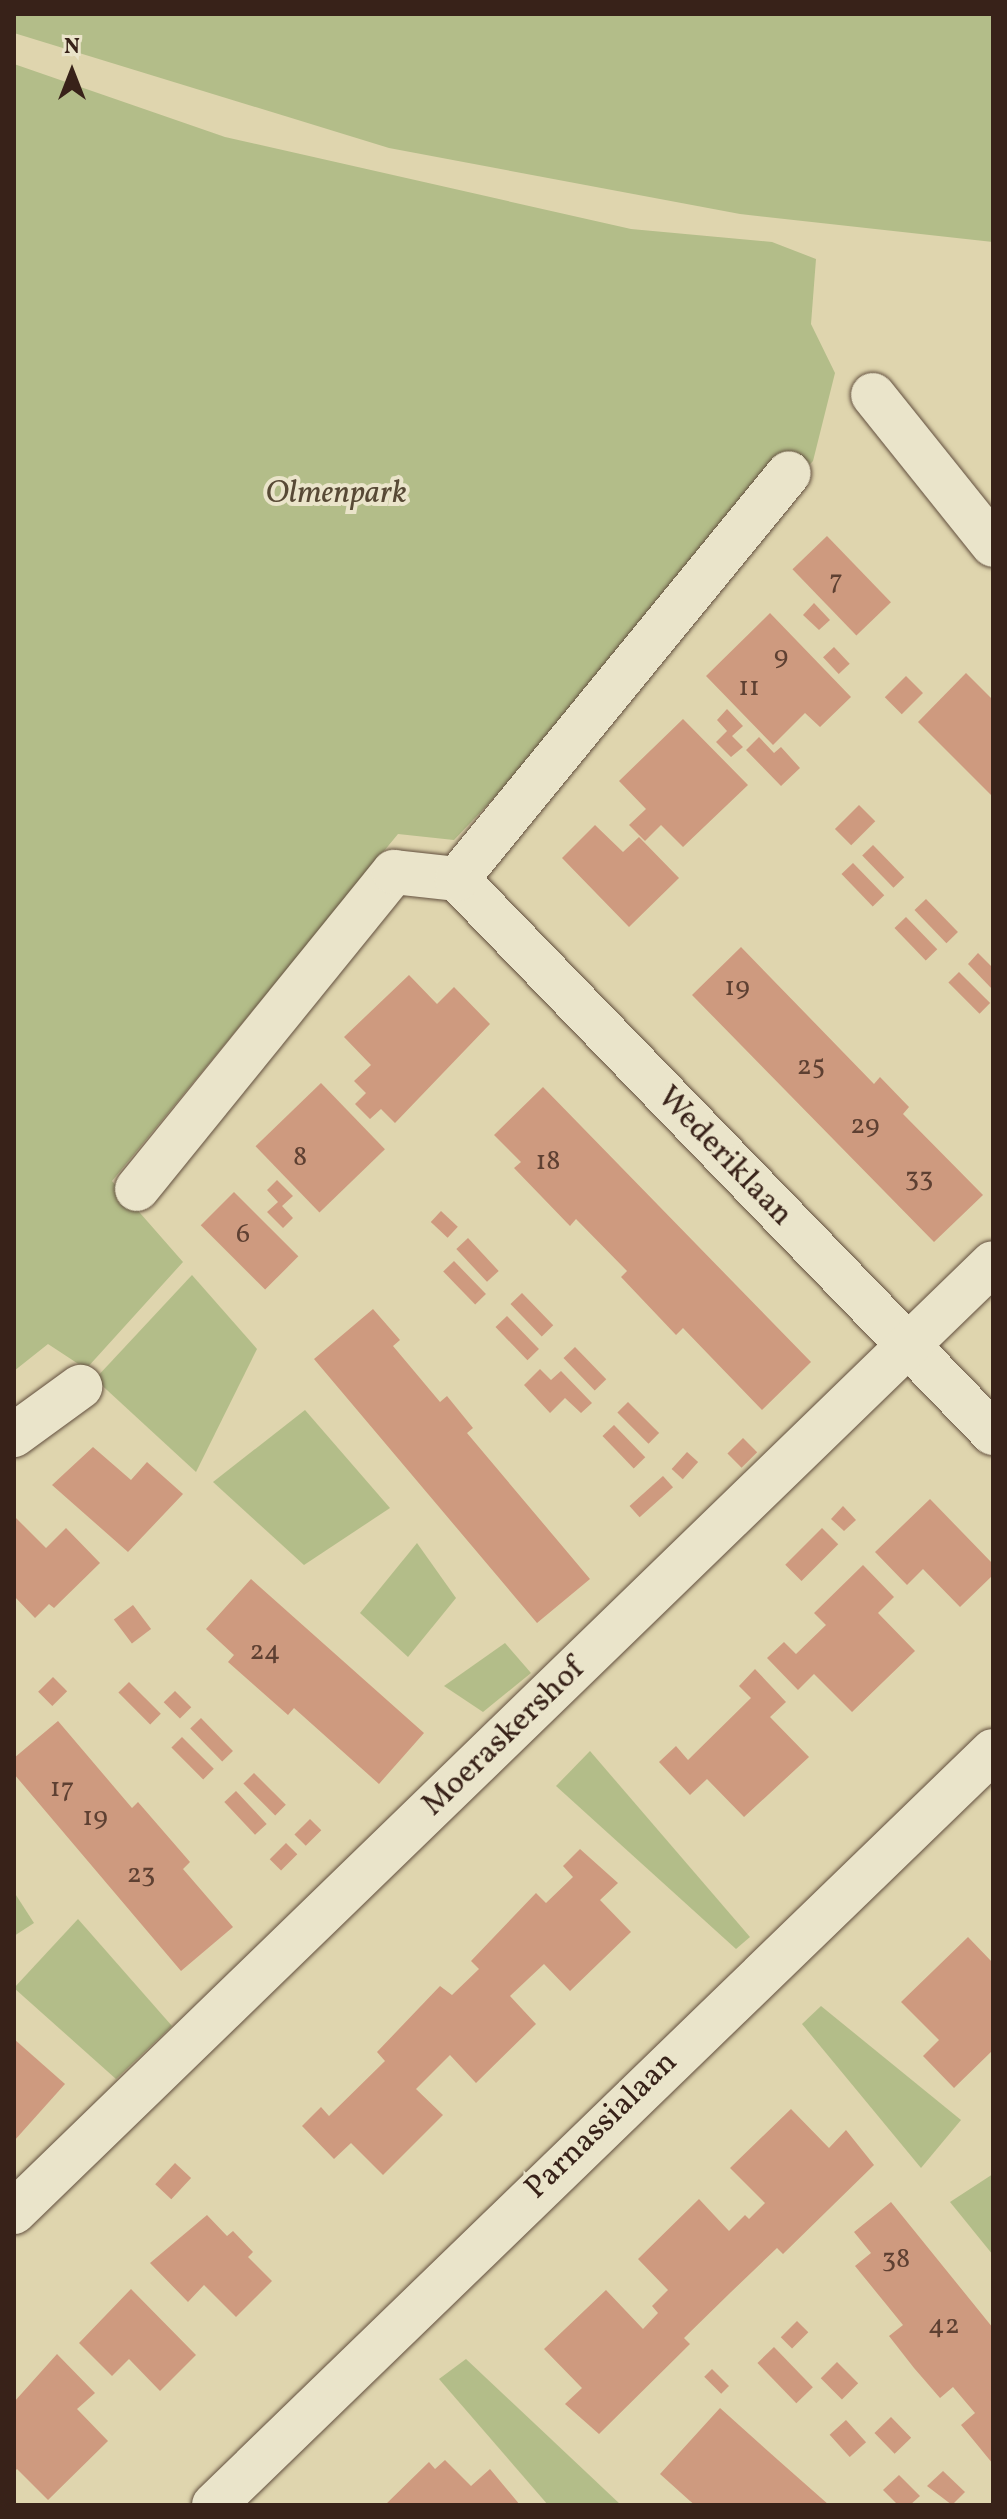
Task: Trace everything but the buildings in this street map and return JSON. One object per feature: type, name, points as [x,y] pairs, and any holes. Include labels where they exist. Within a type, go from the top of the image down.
[{"type":"street","points":[[873,395],[993,545]]},
{"type":"street","points":[[137,1189],[394,872],[457,879],[789,473]]},
{"type":"street","name":"Wederiklaan","points":[[457,879],[906,1347],[993,1433]]},
{"type":"street","name":"Moeraskershof","points":[[14,2212],[993,1263]]},
{"type":"street","points":[[14,1435],[80,1387]]},
{"type":"street","name":"Parnassialaan","points":[[214,2505],[993,1751]]},
{"type":"green space","points":[[14,14],[993,14],[993,242],[740,214],[389,148],[14,33]]},
{"type":"green space","name":"Olmenpark","points":[[14,64],[225,137],[631,229],[772,242],[816,259],[811,324],[835,373],[813,461],[454,840],[398,834],[112,1181],[183,1262],[86,1369],[48,1344],[14,1371]]},
{"type":"green space","points":[[192,1275],[257,1349],[196,1472],[95,1379]]},
{"type":"green space","points":[[305,1410],[390,1508],[304,1565],[213,1482]]},
{"type":"green space","points":[[417,1543],[456,1598],[408,1657],[360,1613]]},
{"type":"green space","points":[[505,1643],[531,1673],[483,1712],[444,1686]]},
{"type":"green space","points":[[590,1751],[750,1937],[736,1949],[556,1786]]},
{"type":"green space","points":[[14,1892],[34,1923],[14,1936]]},
{"type":"green space","points":[[78,1919],[172,2026],[116,2079],[14,1988]]},
{"type":"green space","points":[[821,2006],[961,2120],[921,2168],[802,2024]]},
{"type":"green space","points":[[993,2174],[993,2255],[950,2202]]},
{"type":"green space","points":[[466,2359],[621,2505],[548,2505],[439,2379]]}]
